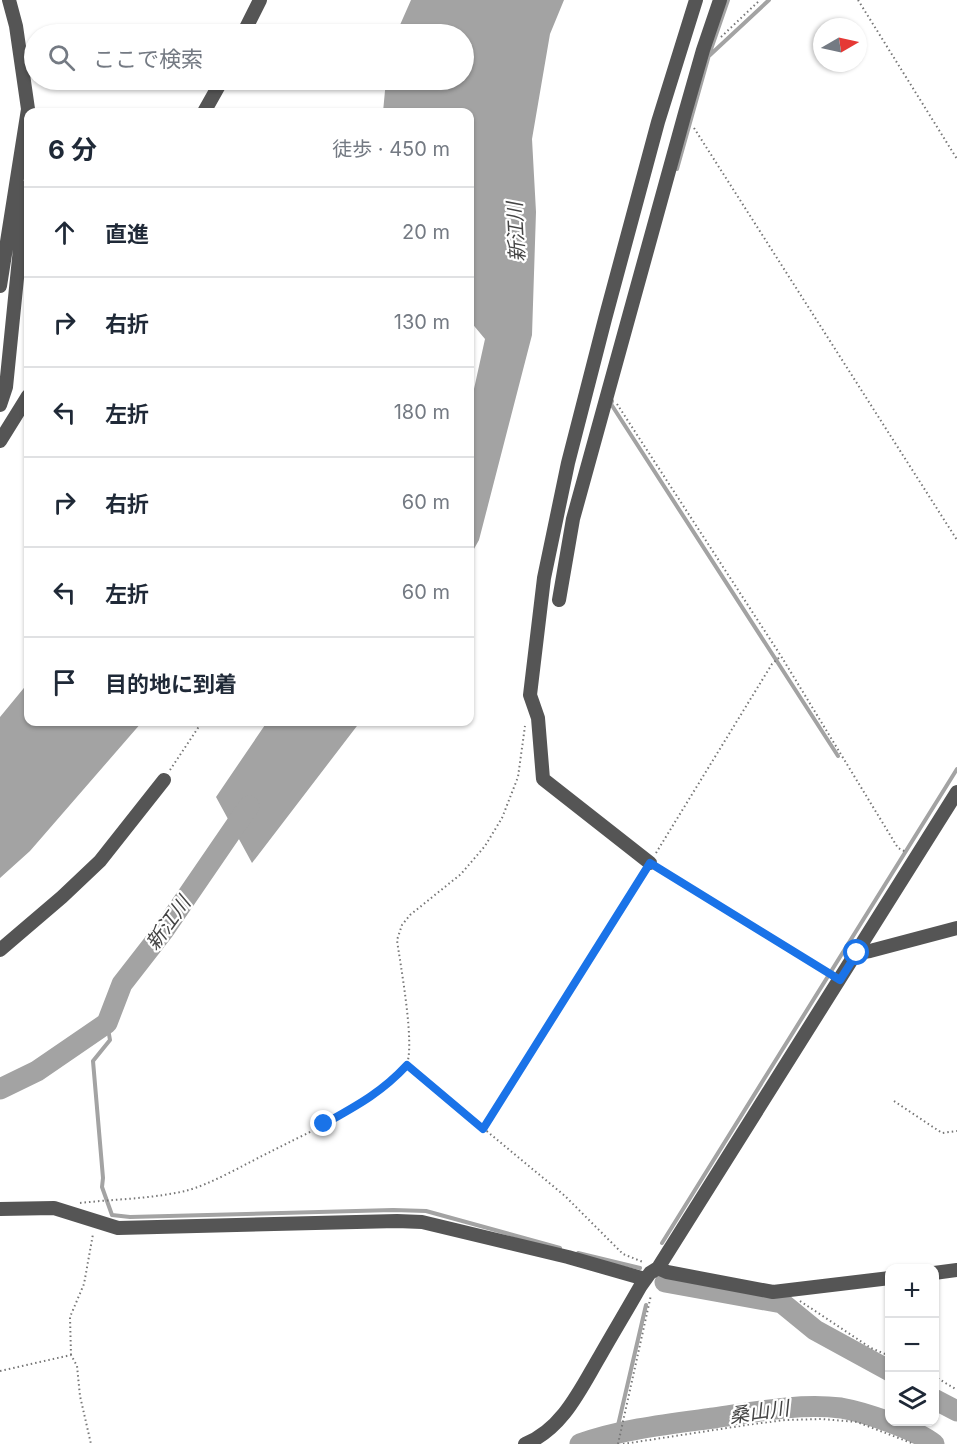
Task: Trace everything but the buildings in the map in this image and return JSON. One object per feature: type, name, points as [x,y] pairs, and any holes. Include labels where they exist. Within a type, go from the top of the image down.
[{"type":"street","points":[[9,0],[16,26],[24,81]]},
{"type":"street","points":[[248,24],[260,0]]},
{"type":"street","points":[[650,863],[543,779],[538,718],[530,695],[544,578],[568,463],[658,122],[696,0]]},
{"type":"street","points":[[559,600],[573,519],[608,388],[703,50],[720,0]]},
{"type":"street","points":[[25,90],[28,108]]},
{"type":"street","points":[[206,108],[216,90]]},
{"type":"street","points":[[0,286],[24,136]]},
{"type":"street","points":[[17,183],[24,197]]},
{"type":"street","points":[[0,405],[6,387],[24,209]]},
{"type":"street","points":[[0,441],[24,402]]},
{"type":"street","points":[[0,950],[63,897],[100,861],[164,780]]},
{"type":"street","points":[[525,1444],[547,1431],[574,1400],[642,1283],[650,1273],[658,1268],[957,792]]},
{"type":"street","points":[[857,953],[957,928]]},
{"type":"street","points":[[0,1209],[54,1208],[118,1228],[422,1222],[568,1257],[642,1283]]},
{"type":"street","points":[[658,1268],[667,1272],[773,1292],[885,1279]]},
{"type":"street","points":[[939,1272],[957,1270]]},
{"type":"path","points":[[703,50],[760,0]]},
{"type":"path","points":[[858,0],[957,159]]},
{"type":"path","points":[[685,113],[957,540]]},
{"type":"path","points":[[608,388],[781,656],[898,848],[917,856]]},
{"type":"path","points":[[483,1129],[772,664],[781,656]]},
{"type":"path","points":[[54,1208],[81,1203],[147,1198],[187,1190],[238,1168],[360,1103],[390,1083],[407,1065],[410,1042],[397,940],[402,925],[410,915],[461,874],[485,846],[502,818],[518,777],[526,718]]},
{"type":"path","points":[[164,780],[199,726]]},
{"type":"path","points":[[650,863],[840,980]]},
{"type":"path","points":[[407,1065],[566,1196],[623,1254],[658,1268]]},
{"type":"path","points":[[894,1101],[942,1133],[957,1131]]},
{"type":"path","points":[[90,1444],[80,1396],[77,1366],[71,1355],[70,1317],[84,1284],[95,1219]]},
{"type":"path","points":[[618,1444],[651,1295],[642,1283]]},
{"type":"path","points":[[788,1291],[872,1348],[885,1354]]},
{"type":"path","points":[[0,1371],[71,1355]]},
{"type":"path","points":[[939,1379],[957,1390]]},
{"type":"path","points":[[623,1444],[753,1424],[822,1419],[857,1422],[914,1444]]},
{"type":"water","points":[[411,0],[564,0],[550,34],[532,139],[536,212],[532,335],[479,540],[474,549],[474,389],[485,339],[474,326],[474,108],[383,108],[385,90],[474,90],[474,24],[400,24]]},
{"type":"water","points":[[24,688],[24,726],[139,726],[30,851],[0,878],[0,717]]},
{"type":"water","points":[[264,726],[357,726],[252,863],[216,797]]},
{"type":"waterway","points":[[677,169],[709,55],[728,0]]},
{"type":"waterway","points":[[710,55],[769,0]]},
{"type":"waterway","points":[[612,401],[611,404],[838,756]]},
{"type":"waterway","points":[[662,1243],[957,769]]},
{"type":"waterway","name":"新江川","points":[[0,1089],[37,1071],[107,1023],[122,984],[164,930],[249,806]]},
{"type":"waterway","points":[[107,1023],[110,1040],[93,1061],[102,1187],[112,1215],[130,1217],[426,1211],[560,1248]]},
{"type":"waterway","points":[[578,1253],[640,1268]]},
{"type":"waterway","points":[[665,1282],[782,1303],[815,1330],[885,1368]]},
{"type":"waterway","points":[[616,1434],[646,1305]]},
{"type":"waterway","points":[[939,1402],[957,1411]]},
{"type":"waterway","name":"桑山川","points":[[580,1444],[612,1434],[646,1428],[793,1407],[841,1408],[863,1413],[902,1427],[934,1444]]},
{"type":"route","points":[[324,1124],[369,1098],[390,1083],[407,1065],[483,1129],[650,863],[840,980],[857,953]]}]
